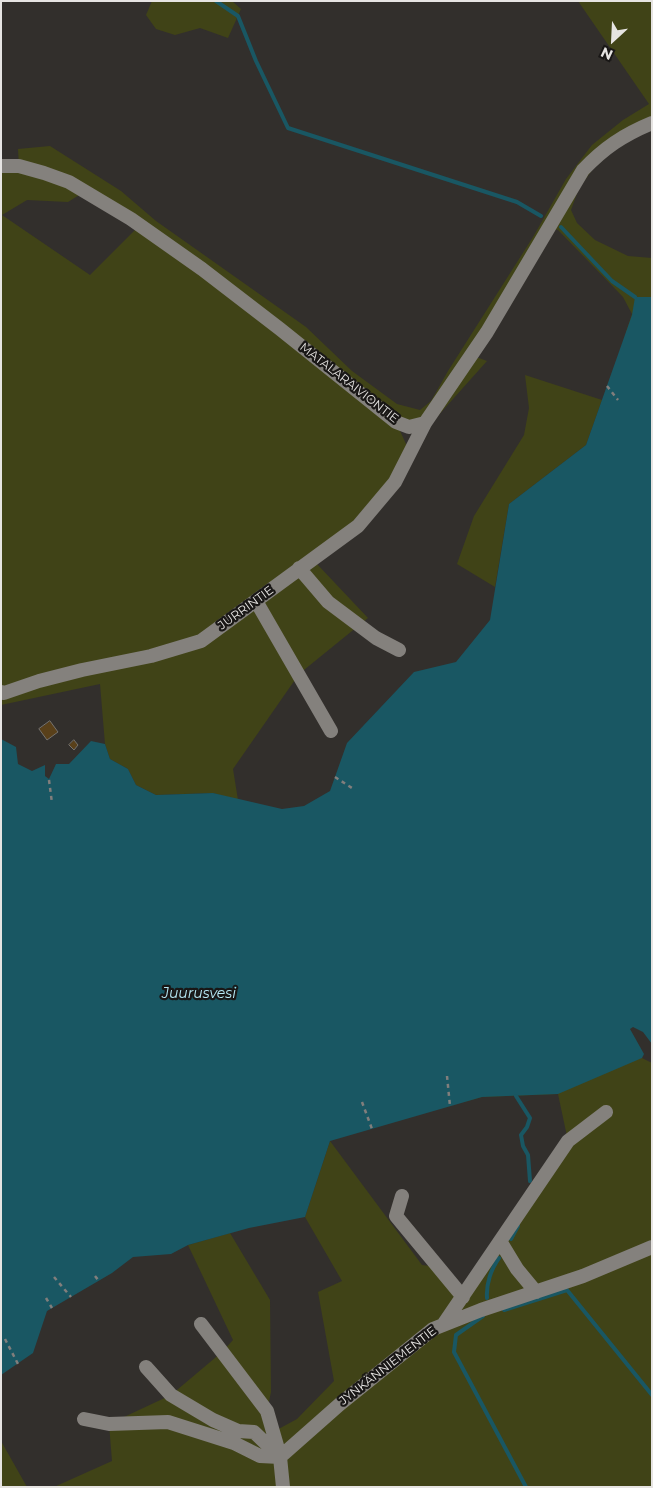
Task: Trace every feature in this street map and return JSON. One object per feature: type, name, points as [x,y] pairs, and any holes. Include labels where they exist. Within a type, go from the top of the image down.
[{"type":"street","points":[[425,423],[487,332],[583,170],[602,151],[615,142],[629,133],[652,123]]},
{"type":"street","name":"MATALARAIVIONTIE","points":[[1,166],[20,166],[69,182],[131,219],[202,269],[396,422],[409,427],[425,423]]},
{"type":"street","name":"JURRINTIE","points":[[1,692],[4,693],[39,681],[82,670],[151,656],[201,640],[358,526],[395,482],[425,423]]},
{"type":"street","points":[[299,568],[328,602],[376,638],[399,650]]},
{"type":"street","points":[[256,601],[332,730]]},
{"type":"street","points":[[444,1325],[568,1141],[606,1112]]},
{"type":"street","points":[[402,1196],[396,1216],[463,1297]]},
{"type":"street","points":[[500,1241],[517,1269],[536,1292]]},
{"type":"street","name":"JYNKÄNNIEMENTIE","points":[[280,1457],[340,1404],[433,1329],[481,1310],[583,1276],[652,1247]]},
{"type":"street","points":[[201,1324],[267,1411],[280,1457],[283,1487]]},
{"type":"street","points":[[146,1367],[170,1395],[212,1420],[238,1431],[254,1432],[280,1457]]},
{"type":"street","points":[[84,1419],[109,1424],[168,1422],[234,1442],[260,1456],[280,1457]]},
{"type":"path","points":[[607,386],[618,400]]},
{"type":"path","points":[[335,777],[355,790]]},
{"type":"path","points":[[49,780],[52,803]]},
{"type":"path","points":[[447,1076],[450,1106]]},
{"type":"path","points":[[362,1102],[372,1129]]},
{"type":"path","points":[[54,1276],[71,1297]]},
{"type":"path","points":[[95,1276],[99,1281]]},
{"type":"path","points":[[46,1298],[52,1308]]},
{"type":"path","points":[[5,1339],[18,1364]]},
{"type":"green space","points":[[152,1],[232,1],[241,9],[228,38],[200,28],[175,35],[156,29],[146,15]]},
{"type":"green space","points":[[578,1],[652,1],[652,123],[635,130],[593,169],[579,188],[571,210],[577,223],[595,240],[628,256],[652,258],[652,360],[626,332],[632,314],[623,297],[558,230],[548,227],[471,355],[487,361],[436,418],[396,422],[406,444],[408,457],[317,564],[368,618],[299,674],[233,769],[238,800],[213,793],[156,795],[136,785],[128,769],[110,759],[105,744],[100,684],[1,705],[1,166],[19,166],[18,149],[50,146],[121,191],[156,221],[306,327],[352,371],[397,404],[420,410],[431,401],[533,237],[566,179],[592,145],[623,120],[649,104]],"holes":[[[84,192],[140,225],[90,275],[2,215],[27,200],[68,202]]]},
{"type":"green space","points":[[525,375],[602,400],[586,445],[509,504],[495,587],[457,564],[474,516],[524,435],[529,408]]},
{"type":"green space","points":[[642,1058],[652,1063],[652,1487],[54,1487],[112,1461],[109,1424],[171,1395],[222,1352],[233,1340],[188,1245],[230,1233],[270,1300],[271,1392],[267,1411],[273,1432],[297,1419],[334,1381],[318,1292],[342,1281],[305,1217],[330,1141],[422,1265],[438,1267],[462,1297],[568,1141],[558,1094],[482,1097],[464,1102],[460,1079]]},
{"type":"green space","points":[[1,1441],[27,1487],[1,1487]]},
{"type":"water","name":"Juurusvesi","points":[[635,297],[652,297],[652,1044],[643,1032],[633,1027],[630,1029],[644,1054],[642,1058],[558,1094],[482,1097],[330,1141],[305,1217],[249,1228],[188,1245],[171,1254],[133,1257],[112,1273],[47,1311],[33,1353],[1,1375],[1,739],[16,747],[18,764],[32,771],[45,765],[45,776],[49,779],[56,764],[69,764],[91,741],[105,744],[110,759],[128,769],[136,785],[156,795],[213,793],[282,809],[304,806],[330,791],[347,743],[414,672],[456,662],[490,620],[509,504],[586,445],[632,315]]},
{"type":"building","points":[[50,721],[58,732],[47,740],[39,729]]},
{"type":"building","points":[[74,740],[78,745],[74,750],[69,745]]},
{"type":"waterway","points":[[216,1],[238,16],[256,61],[288,128],[517,202],[541,216]]},
{"type":"waterway","points":[[561,227],[612,281],[635,297]]},
{"type":"waterway","points":[[516,1096],[530,1118],[527,1127],[521,1135],[523,1146],[528,1155],[530,1181]]},
{"type":"waterway","points":[[511,1239],[518,1226]]},
{"type":"waterway","points":[[487,1298],[487,1287],[499,1258]]},
{"type":"waterway","points":[[504,1310],[567,1290],[652,1395]]},
{"type":"waterway","points":[[483,1316],[456,1335],[454,1352],[526,1487]]}]
